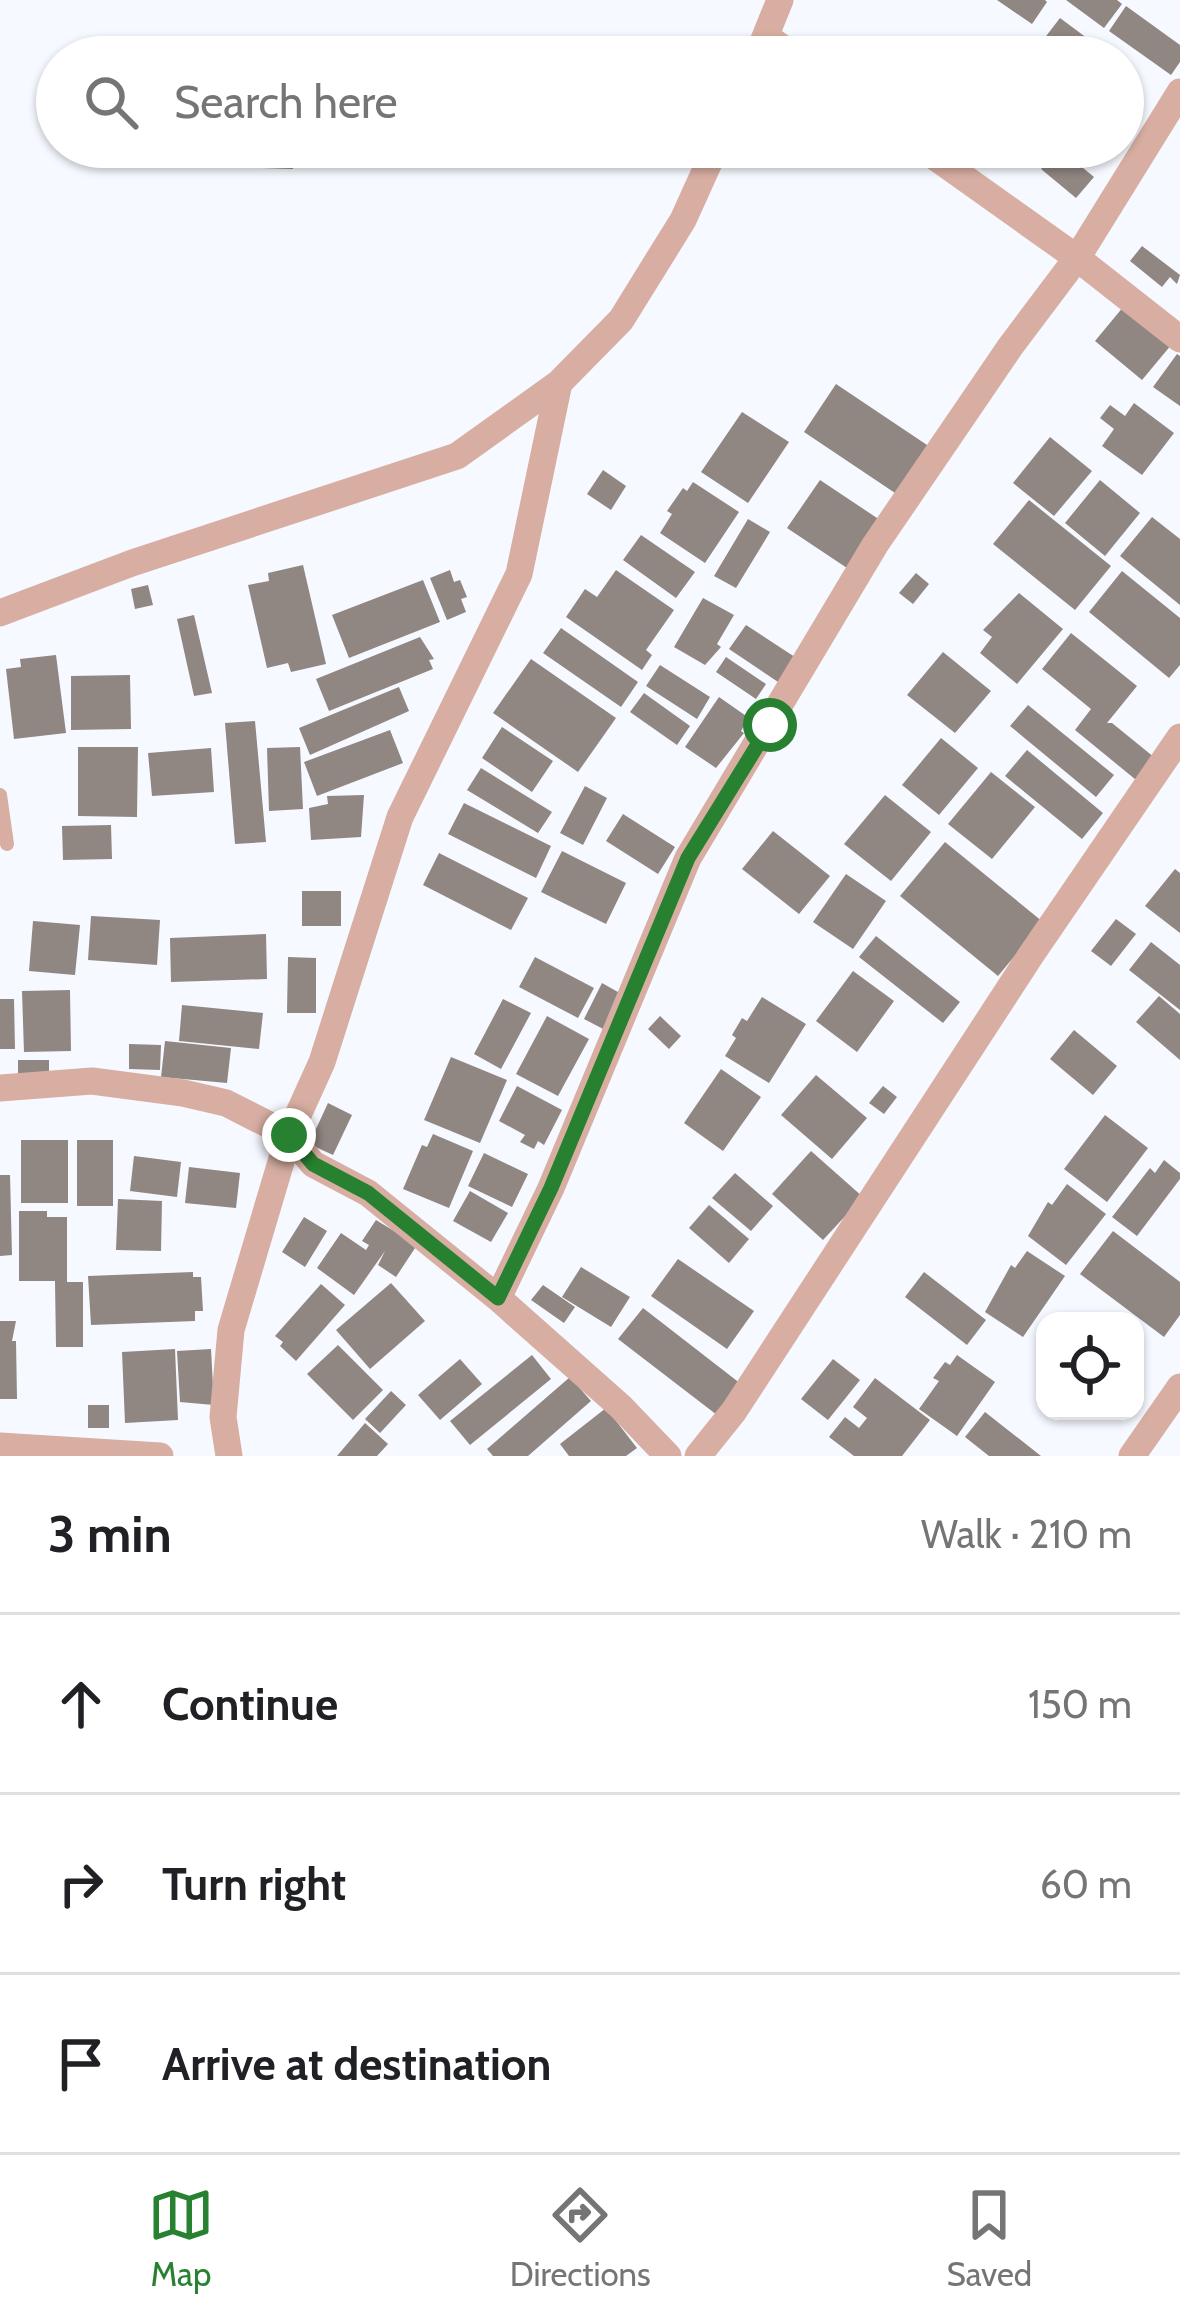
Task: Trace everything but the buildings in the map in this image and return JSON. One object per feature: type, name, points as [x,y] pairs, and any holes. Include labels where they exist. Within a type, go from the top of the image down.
[{"type":"street","points":[[766,36],[780,0]]},
{"type":"street","points":[[1144,149],[1180,92]]},
{"type":"street","points":[[0,613],[131,563],[457,456],[559,383],[621,320],[683,220],[707,168]]},
{"type":"street","points":[[950,168],[1180,339]]},
{"type":"street","points":[[498,1298],[551,1188],[688,858],[875,545],[1076,258],[1132,168]]},
{"type":"street","points":[[229,1456],[223,1417],[230,1330],[289,1135],[322,1062],[400,817],[519,574],[559,383]]},
{"type":"street","points":[[698,1456],[734,1411],[1031,955],[1180,737]]},
{"type":"street","points":[[0,1088],[92,1082],[183,1094],[226,1102],[289,1135],[313,1164],[368,1193],[498,1298],[590,1378],[668,1456]]},
{"type":"street","points":[[1132,1456],[1180,1387]]},
{"type":"street","points":[[0,1445],[160,1456]]},
{"type":"lane","points":[[0,795],[7,844]]},
{"type":"route","points":[[289,1135],[313,1164],[368,1193],[498,1298],[551,1188],[688,858],[770,725]]}]
